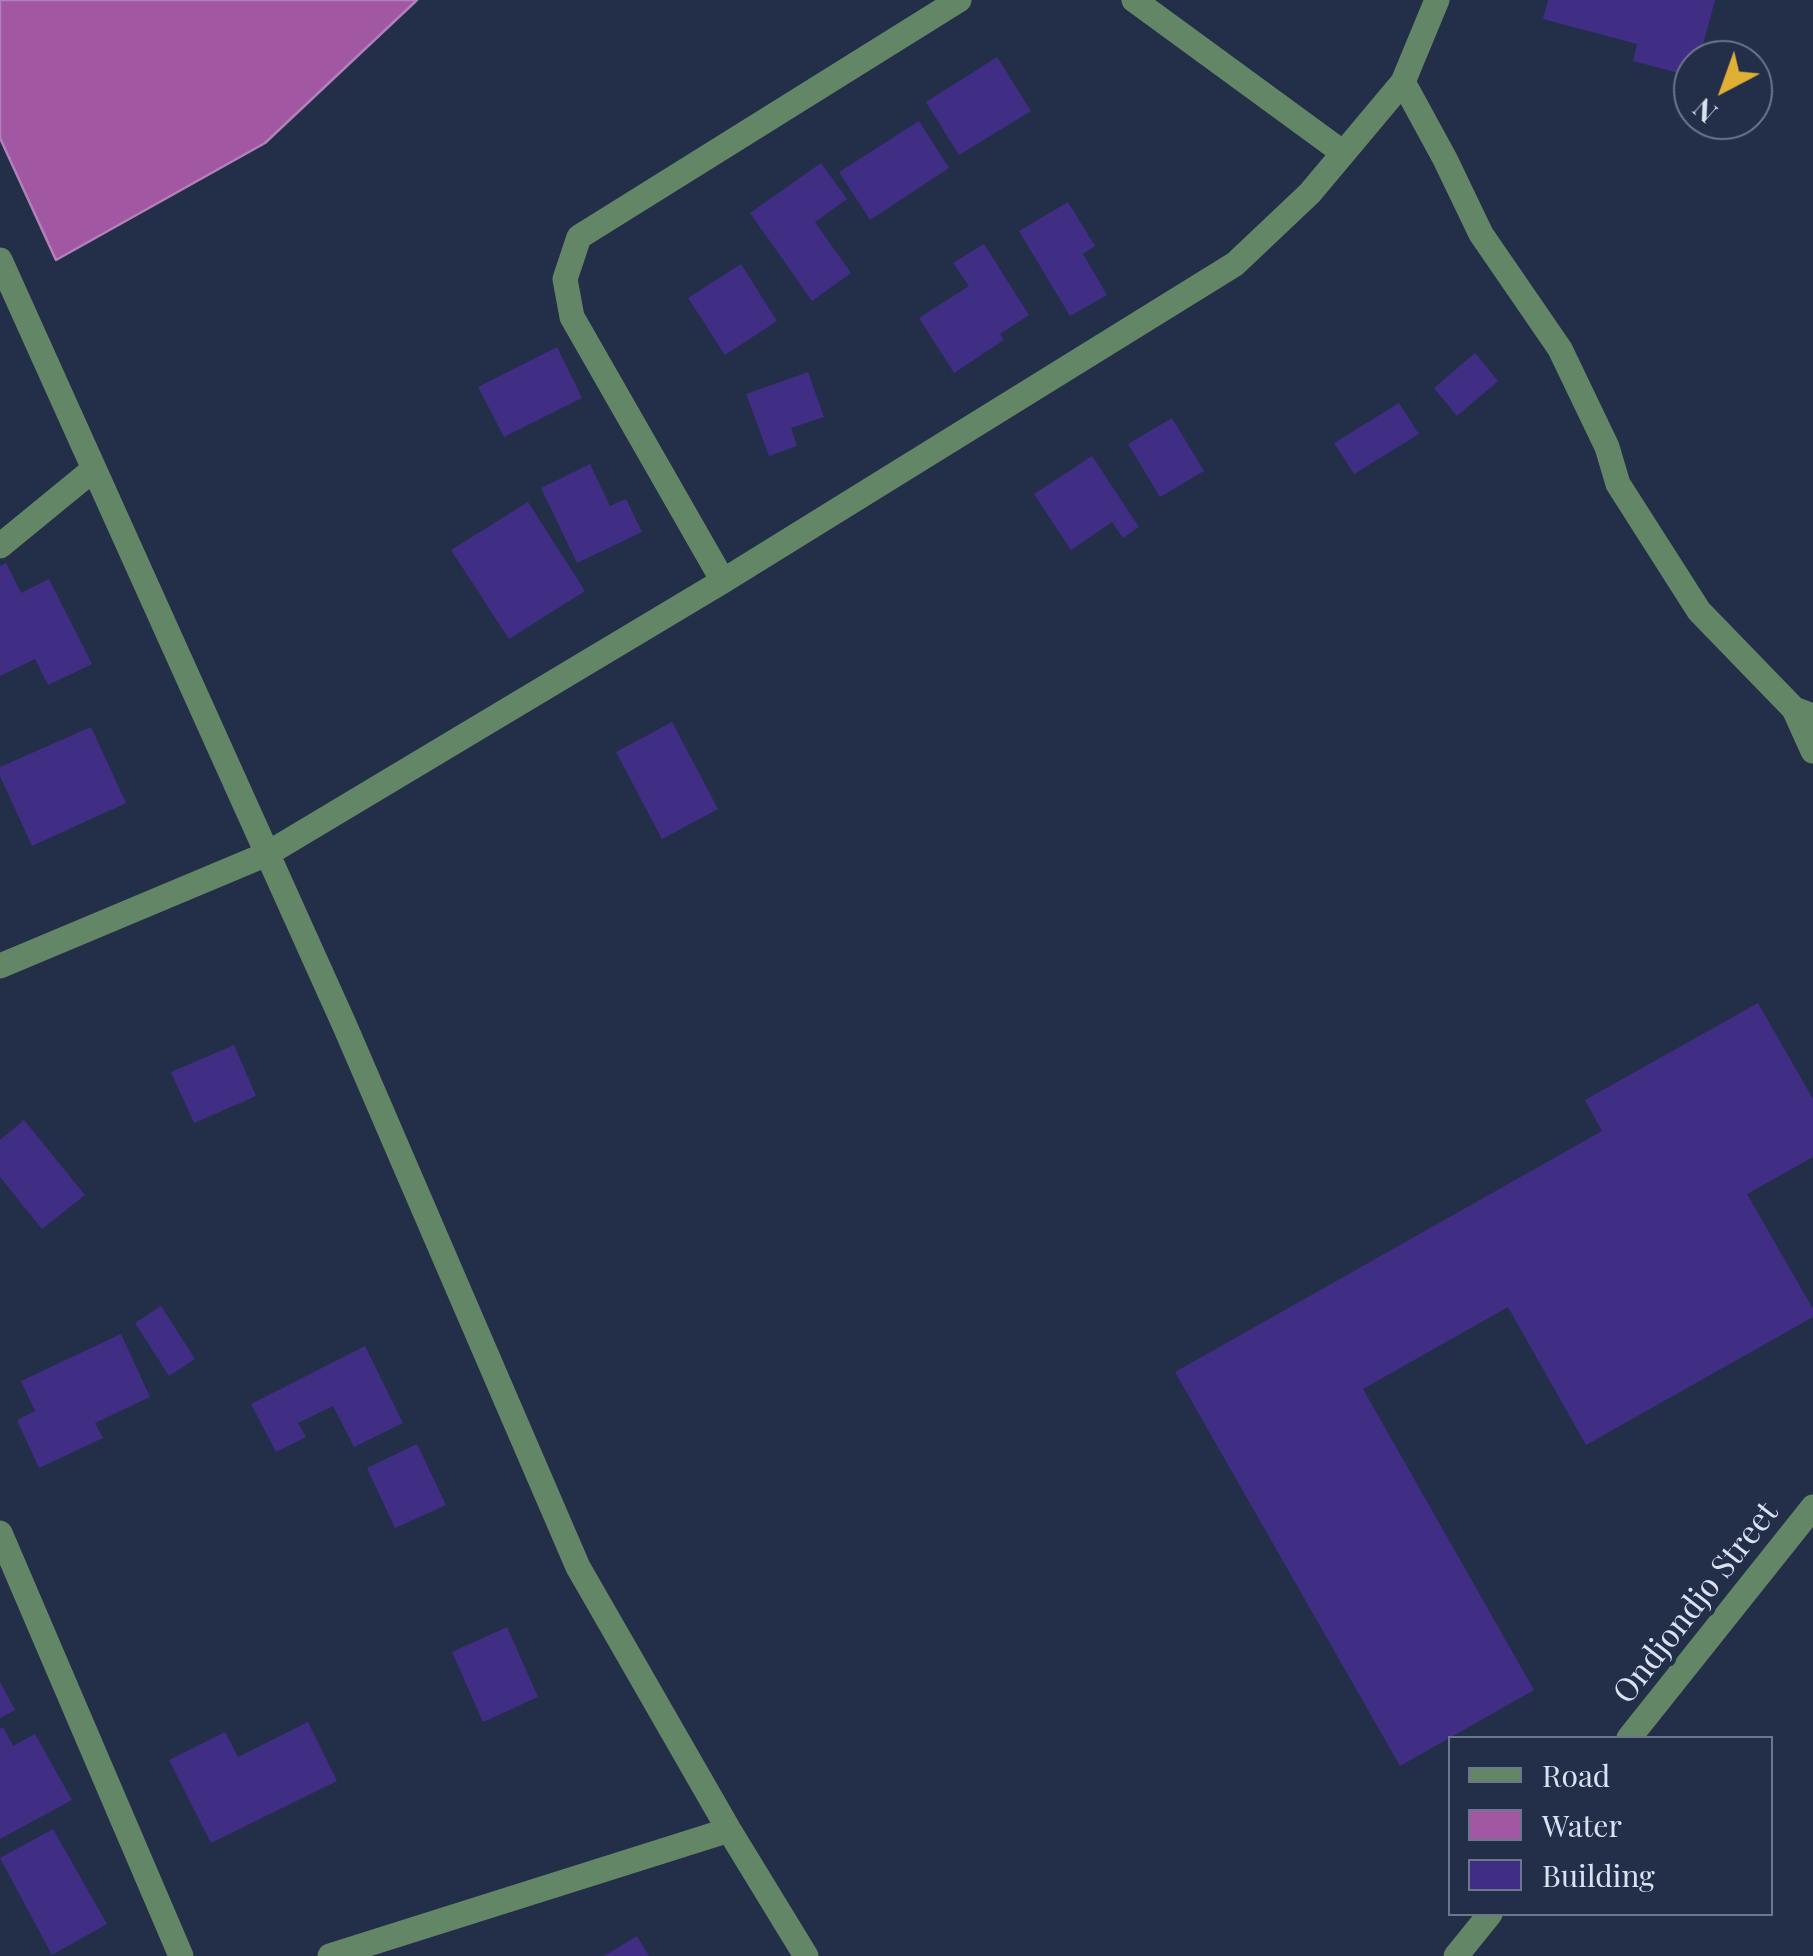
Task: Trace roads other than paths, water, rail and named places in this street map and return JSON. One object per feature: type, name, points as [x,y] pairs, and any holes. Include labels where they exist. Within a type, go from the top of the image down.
[{"type":"street","points":[[724,582],[572,317],[565,279],[579,238],[958,0]]},
{"type":"street","points":[[1134,0],[1342,152]]},
{"type":"street","points":[[0,966],[267,854],[724,582],[1234,264],[1310,193],[1403,82],[1437,0]]},
{"type":"street","points":[[1403,82],[1446,159],[1481,234],[1560,349],[1606,446],[1618,484],[1699,611],[1804,713],[1813,751]]},
{"type":"street","points":[[0,260],[267,854],[578,1567],[728,1830],[806,1956]]},
{"type":"street","points":[[0,546],[94,469]]},
{"type":"street","name":"Ondjondjo Street","points":[[1631,1736],[1813,1507]]},
{"type":"street","points":[[0,1533],[181,1956]]},
{"type":"street","points":[[330,1956],[728,1830]]},
{"type":"street","points":[[1456,1956],[1488,1916]]},
{"type":"water","points":[[0,0],[417,0],[265,143],[56,260],[0,138]]}]
